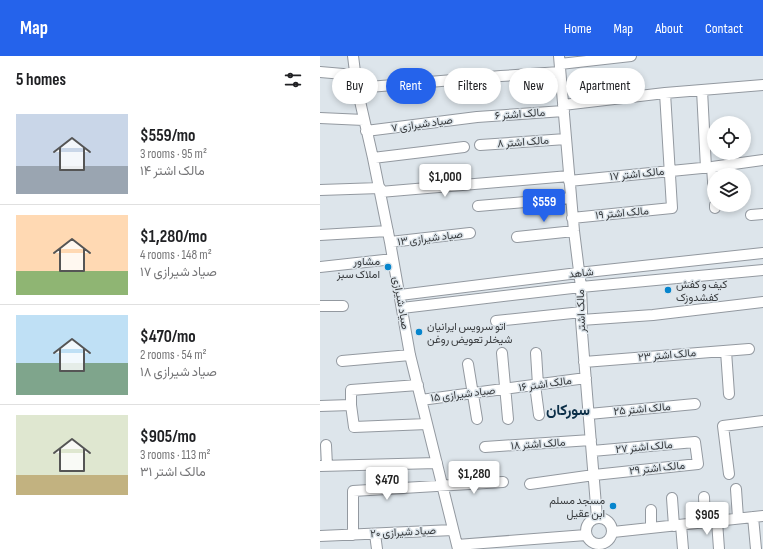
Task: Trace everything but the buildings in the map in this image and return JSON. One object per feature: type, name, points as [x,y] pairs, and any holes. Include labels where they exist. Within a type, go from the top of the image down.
[{"type":"street","name":"صیاد شیرازی","points":[[353,56],[354,68]]},
{"type":"street","points":[[378,86],[501,76],[560,64],[631,56]]},
{"type":"street","name":"مالک اشتر","points":[[560,64],[572,218],[581,287],[584,362],[597,518]]},
{"type":"street","points":[[320,72],[332,73]]},
{"type":"street","name":"مالک اشتر ۶","points":[[477,116],[563,108],[665,93],[763,85]]},
{"type":"street","points":[[702,90],[709,167]]},
{"type":"street","points":[[665,93],[669,170]]},
{"type":"street","name":"صیاد شیرازی","points":[[360,104],[380,190],[410,355],[458,547]]},
{"type":"street","name":"صیاد شیرازی ۷","points":[[366,131],[477,116]]},
{"type":"street","points":[[320,118],[364,120]]},
{"type":"street","name":"مالک اشتر ۸","points":[[480,145],[566,139]]},
{"type":"street","points":[[373,158],[464,147]]},
{"type":"street","name":"مالک اشتر ۱۷","points":[[320,190],[380,190],[507,181],[569,179],[709,167],[763,160]]},
{"type":"street","name":"مالک اشتر ۱۹","points":[[572,218],[672,208],[669,170]]},
{"type":"street","points":[[478,206],[571,198]]},
{"type":"street","points":[[751,215],[763,214]]},
{"type":"street","points":[[320,235],[388,231]]},
{"type":"street","points":[[517,237],[574,231]]},
{"type":"street","name":"صیاد شیرازی ۱۳","points":[[390,242],[470,233]]},
{"type":"street","name":"شاهد","points":[[400,295],[578,273],[763,253]]},
{"type":"street","points":[[320,268],[393,259]]},
{"type":"street","name":"شاهد","points":[[402,308],[581,287],[763,270]]},
{"type":"street","points":[[496,321],[582,316],[653,315],[763,302]]},
{"type":"street","points":[[320,306],[342,306]]},
{"type":"street","name":"مالک اشتر ۲۳","points":[[584,362],[750,348]]},
{"type":"street","points":[[726,350],[729,394]]},
{"type":"street","points":[[502,353],[504,389],[508,419]]},
{"type":"street","points":[[536,353],[539,416]]},
{"type":"street","points":[[342,361],[410,355]]},
{"type":"street","points":[[468,364],[477,419]]},
{"type":"street","name":"مالک اشتر ۱۶","points":[[504,389],[586,378]]},
{"type":"street","points":[[418,385],[351,390],[351,405],[354,427],[427,424]]},
{"type":"street","name":"صیاد شیرازی ۱۵","points":[[421,400],[504,389]]},
{"type":"street","name":"مالک اشتر ۲۵","points":[[589,414],[695,404]]},
{"type":"street","points":[[320,406],[351,405]]},
{"type":"street","points":[[729,474],[723,426],[763,421]]},
{"type":"street","name":"مالک اشتر ۱۸","points":[[485,447],[591,440]]},
{"type":"street","name":"مالک اشتر ۲۷","points":[[592,451],[696,442]]},
{"type":"street","name":"مالک اشتر ۲۹","points":[[594,475],[698,464],[696,442]]},
{"type":"street","points":[[326,445],[323,466],[437,462]]},
{"type":"street","points":[[530,484],[594,475]]},
{"type":"street","points":[[353,535],[353,491],[443,487],[503,482]]},
{"type":"street","points":[[736,489],[738,518]]},
{"type":"street","points":[[704,497],[705,522]]},
{"type":"street","points":[[672,498],[683,549]]},
{"type":"street","points":[[651,510],[651,528]]},
{"type":"street","points":[[613,532],[758,516],[756,549]]},
{"type":"street","points":[[597,518],[609,521],[613,532],[610,539],[601,547],[592,542],[586,535],[587,526],[593,519],[597,518]]},
{"type":"street","points":[[717,521],[719,549]]},
{"type":"street","name":"صیاد شیرازی ۲۰","points":[[320,536],[453,530]]},
{"type":"street","points":[[375,534],[377,549]]},
{"type":"street","points":[[458,547],[586,535]]},
{"type":"place","name":"مشاور املاک سبز","points":[[388,267]]},
{"type":"place","name":"کیف و کفش کفشدوزک","points":[[668,290]]},
{"type":"place","name":"اتو سرویس ایرانیان شیخلر تعویض روغن","points":[[419,332]]},
{"type":"place","name":"مسجد مسلم ابن عقیل","points":[[613,506]]},
{"type":"district","name":"سورکان","points":[[568,410]]}]
